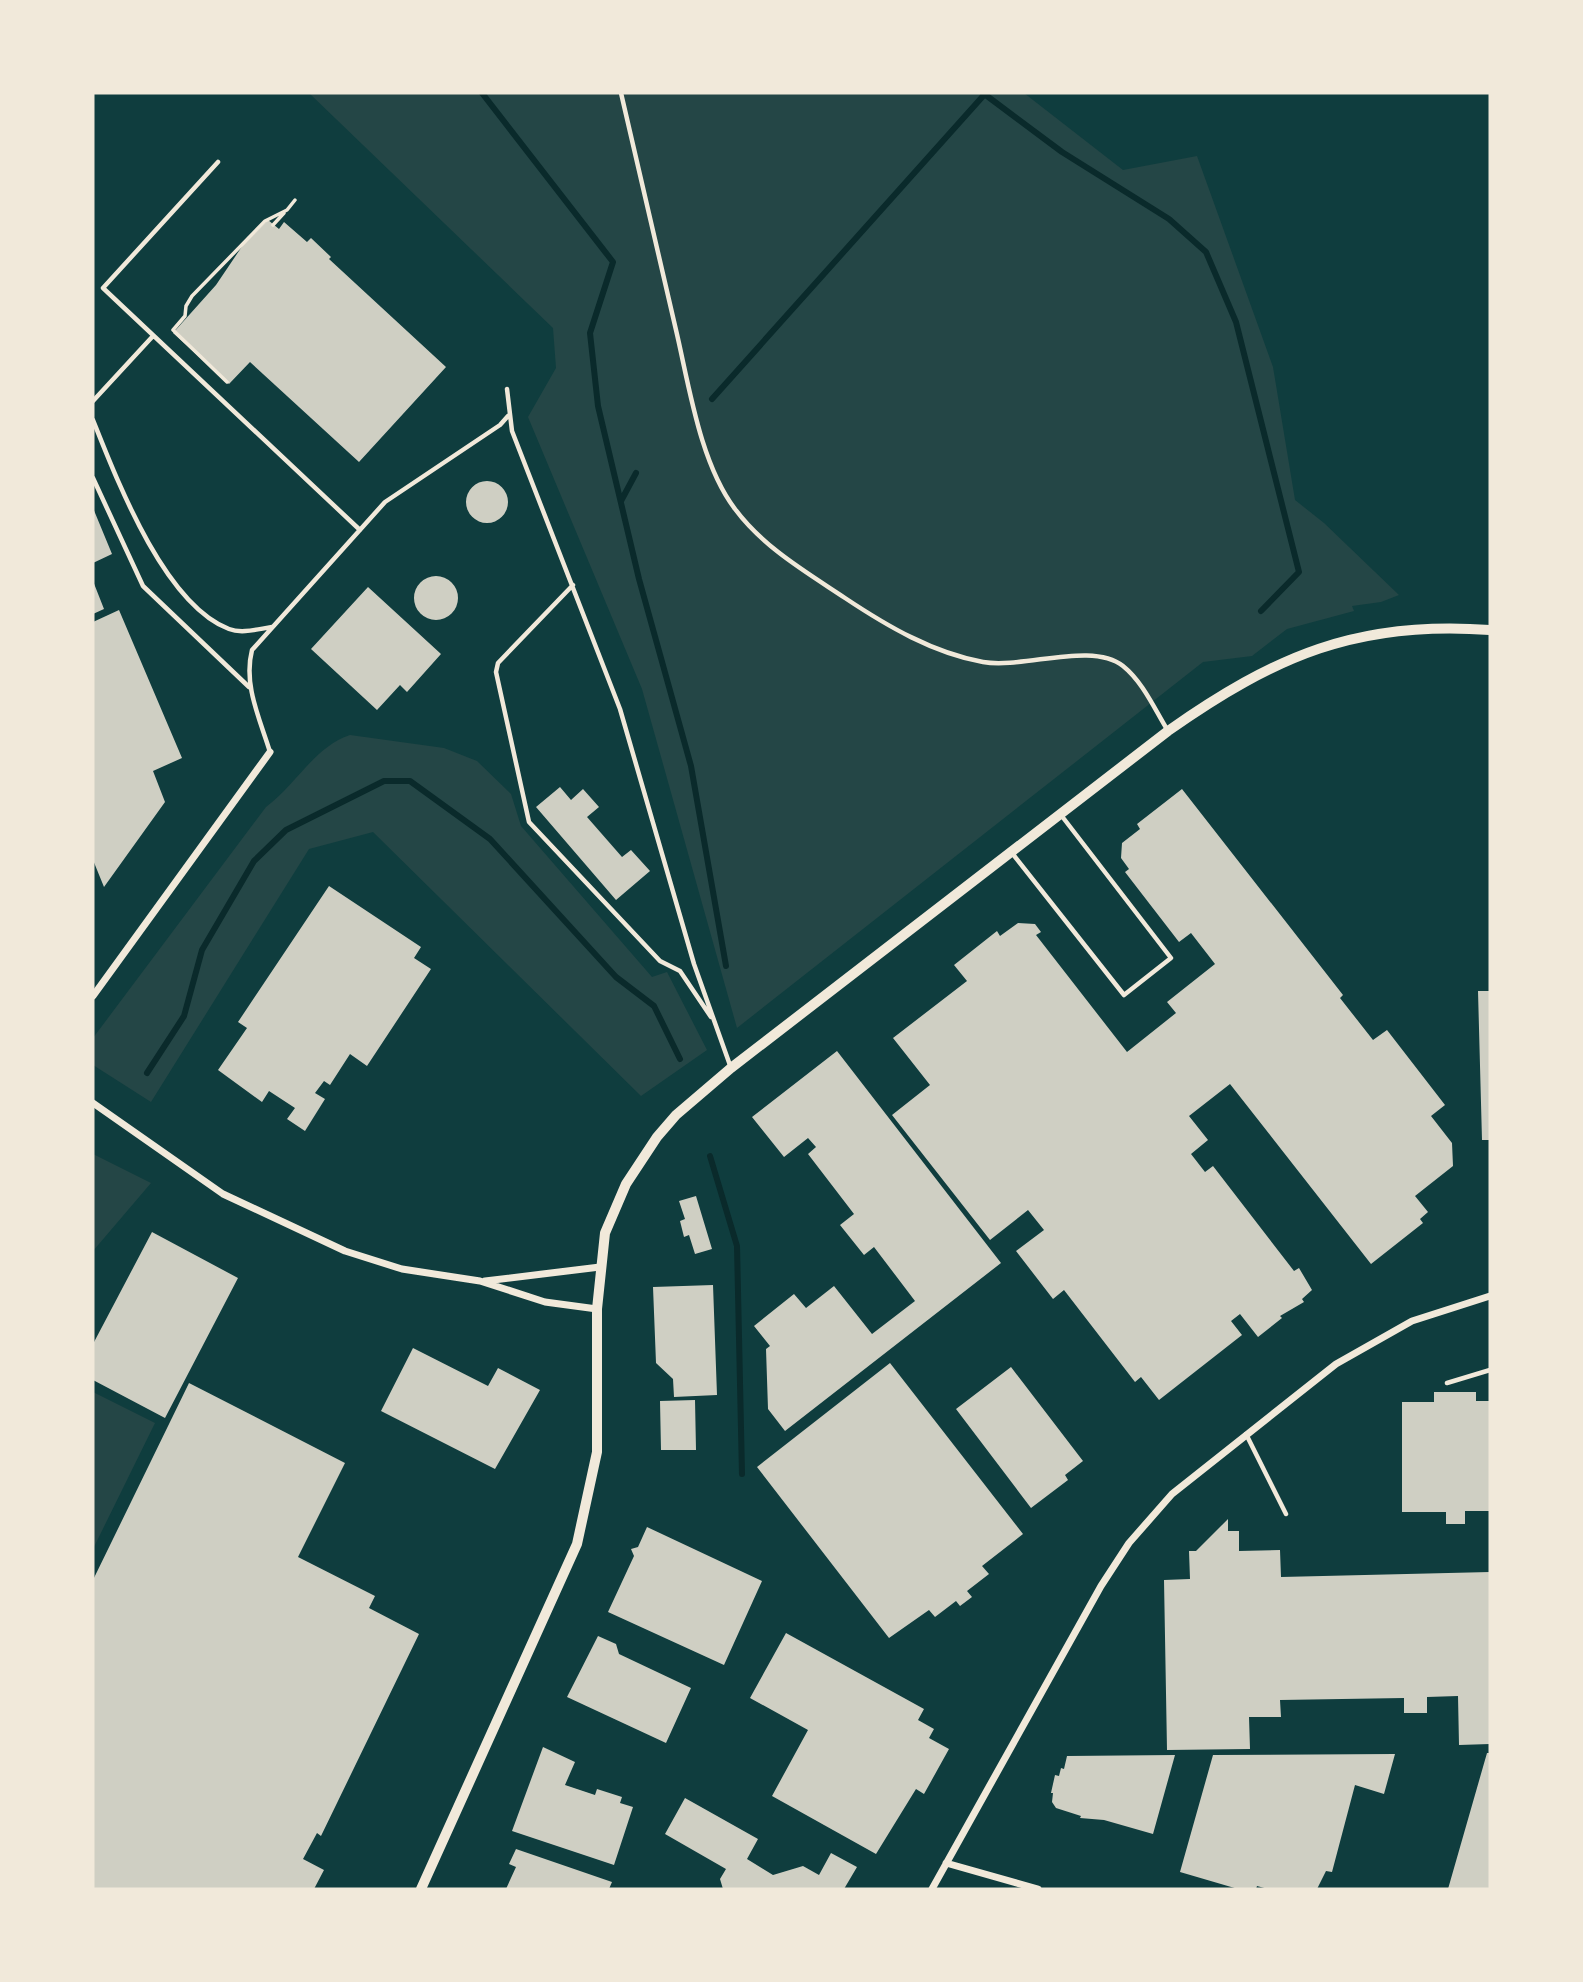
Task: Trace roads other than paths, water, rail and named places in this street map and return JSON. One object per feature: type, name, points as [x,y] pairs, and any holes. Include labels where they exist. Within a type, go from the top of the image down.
[{"type":"street","points":[[421,1889],[577,1544],[597,1452],[597,1309],[605,1233],[640,1160],[676,1115],[731,1068],[1168,731],[1261,671],[1329,644],[1410,629],[1490,631]]},
{"type":"street","points":[[93,996],[270,752]]},
{"type":"street","points":[[93,1103],[223,1194],[345,1251],[401,1269],[480,1281],[545,1302],[597,1309]]},
{"type":"street","points":[[480,1281],[600,1267]]},
{"type":"street","points":[[932,1889],[1101,1586],[1129,1543],[1172,1493],[1336,1364],[1412,1321],[1490,1296]]},
{"type":"street","points":[[946,1863],[1038,1889]]},
{"type":"lane","points":[[621,93],[693,401],[716,477],[734,509],[767,544],[822,583],[881,621],[950,654],[986,663],[1023,664],[1079,656],[1104,656],[1123,666],[1168,731]]},
{"type":"lane","points":[[218,162],[103,288],[359,530]]},
{"type":"lane","points":[[93,401],[153,336]]},
{"type":"lane","points":[[507,389],[509,416],[557,551],[621,709],[694,964],[731,1068]]},
{"type":"lane","points":[[270,752],[251,688],[248,666],[252,650],[359,530],[396,493],[500,425],[509,416]]},
{"type":"lane","points":[[93,419],[126,500],[181,590],[216,623],[231,630],[272,627]]},
{"type":"lane","points":[[93,478],[143,586],[251,688]]},
{"type":"lane","points":[[573,585],[498,663],[496,672],[524,815],[660,961],[680,971],[715,1024]]},
{"type":"lane","points":[[1012,852],[1124,995],[1171,958],[1060,814]]},
{"type":"lane","points":[[1447,1383],[1490,1370]]},
{"type":"lane","points":[[1246,1433],[1286,1514]]},
{"type":"waterway","points":[[482,93],[613,262],[590,333],[598,406],[639,579],[691,766],[726,966]]},
{"type":"waterway","points":[[983,93],[1062,152],[1169,219],[1206,252],[1236,322],[1299,572],[1261,611]]},
{"type":"waterway","points":[[712,399],[984,95]]},
{"type":"waterway","points":[[621,501],[636,473]]},
{"type":"waterway","points":[[147,1073],[184,1016],[202,950],[254,861],[286,830],[384,781],[410,781],[490,839],[616,977],[654,1006],[680,1059]]},
{"type":"waterway","points":[[710,1156],[737,1246],[742,1474]]}]
